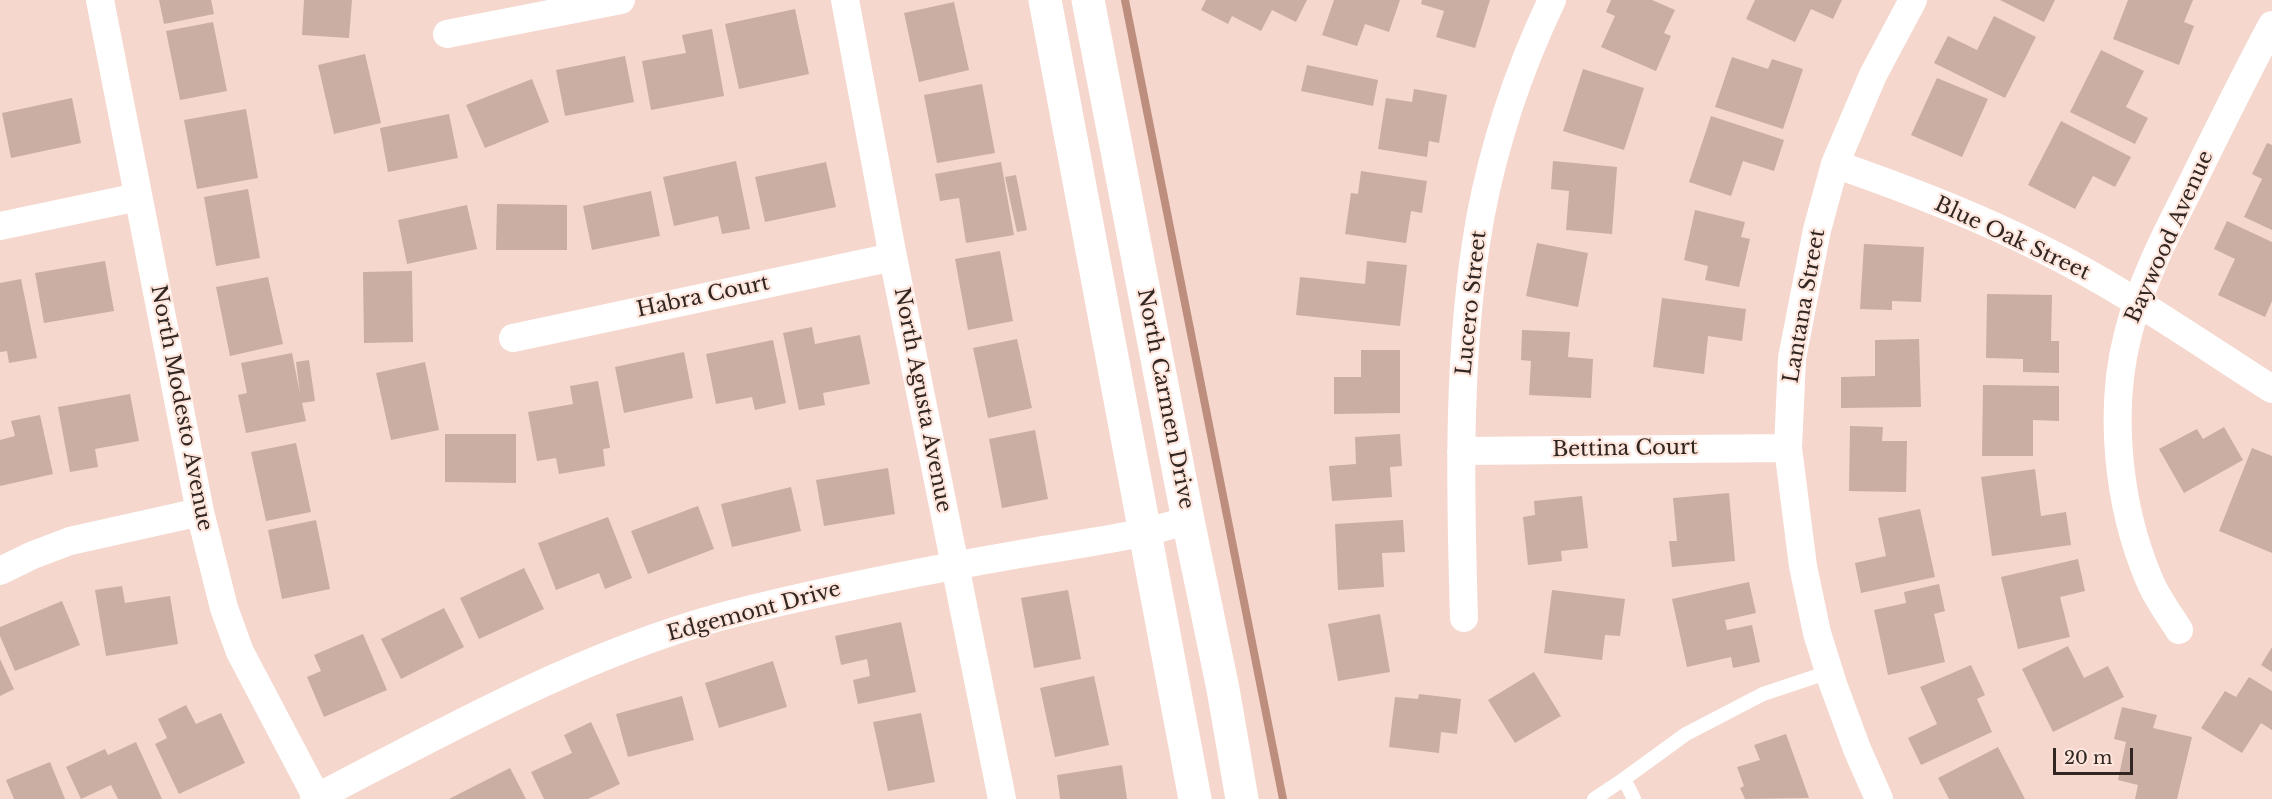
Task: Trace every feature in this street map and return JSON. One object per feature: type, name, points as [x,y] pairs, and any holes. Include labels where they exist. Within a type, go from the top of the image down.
[{"type":"main road","name":"North Carmen Drive","points":[[1045,0],[1195,799]]},
{"type":"main road","name":"North Carmen Drive","points":[[1088,0],[1188,520],[1223,689],[1242,799]]},
{"type":"street","name":"North Modesto Avenue","points":[[100,0],[200,512],[224,608],[240,652],[315,798]]},
{"type":"street","points":[[447,34],[621,0]]},
{"type":"street","name":"North Agusta Avenue","points":[[845,0],[893,257],[1002,799]]},
{"type":"street","name":"Lucero Street","points":[[1464,618],[1461,451],[1472,270],[1480,218],[1498,143],[1511,101],[1552,0]]},
{"type":"street","name":"Lantana Street","points":[[1879,799],[1857,749],[1817,633],[1803,566],[1788,448],[1792,358],[1817,230],[1835,164],[1873,75],[1913,0]]},
{"type":"street","name":"Baywood Avenue","points":[[2179,630],[2150,581],[2136,544],[2127,506],[2118,450],[2123,354],[2138,304],[2165,236],[2239,86],[2272,25]]},
{"type":"street","name":"Blue Oak Street","points":[[1835,164],[1902,188],[2037,246],[2138,304],[2272,389]]},
{"type":"street","points":[[0,226],[138,197]]},
{"type":"street","name":"Habra Court","points":[[513,338],[893,257]]},
{"type":"street","name":"Bettina Court","points":[[1461,451],[1788,448]]},
{"type":"street","points":[[0,571],[70,541],[200,512]]},
{"type":"street","name":"Edgemont Drive","points":[[315,798],[564,673],[692,624],[747,609],[954,565],[1144,531],[1188,520]]},
{"type":"lane","points":[[1594,799],[1686,734],[1763,694],[1829,672]]},
{"type":"lane","points":[[1623,779],[1634,799]]},
{"type":"building","points":[[159,0],[211,0],[214,14],[164,24]]},
{"type":"building","points":[[304,0],[352,0],[349,38],[302,35]]},
{"type":"building","points":[[1206,0],[1307,0],[1296,22],[1272,10],[1261,31],[1232,16],[1228,24],[1201,10]]},
{"type":"building","points":[[1334,0],[1400,0],[1389,32],[1365,24],[1357,46],[1322,35]]},
{"type":"building","points":[[1422,0],[1490,0],[1475,48],[1436,37],[1444,11],[1421,4]]},
{"type":"building","points":[[1611,0],[1652,0],[1675,10],[1664,33],[1671,36],[1656,71],[1601,47],[1615,16],[1606,12]]},
{"type":"building","points":[[1755,0],[1842,0],[1833,19],[1811,9],[1795,42],[1746,19]]},
{"type":"building","points":[[2000,0],[2055,0],[2044,22]]},
{"type":"building","points":[[2128,0],[2193,0],[2184,22],[2194,26],[2179,65],[2113,39]]},
{"type":"building","points":[[954,2],[969,70],[919,82],[904,13]]},
{"type":"building","points":[[795,9],[809,74],[739,89],[725,24]]},
{"type":"building","points":[[1994,16],[2036,37],[2005,98],[1934,63],[1948,36],[1977,50]]},
{"type":"building","points":[[213,22],[227,91],[180,100],[166,31]]},
{"type":"building","points":[[712,29],[724,96],[651,110],[642,61],[686,53],[682,35]]},
{"type":"building","points":[[2101,50],[2144,71],[2126,107],[2148,118],[2135,144],[2070,112]]},
{"type":"building","points":[[365,54],[381,123],[334,134],[318,65]]},
{"type":"building","points":[[625,56],[634,102],[565,116],[556,70]]},
{"type":"building","points":[[1732,57],[1768,69],[1772,59],[1803,69],[1783,129],[1715,107]]},
{"type":"building","points":[[1307,65],[1378,80],[1373,106],[1301,91]]},
{"type":"building","points":[[1583,69],[1644,88],[1624,150],[1563,131]]},
{"type":"building","points":[[1937,78],[1988,99],[1962,157],[1911,135]]},
{"type":"building","points":[[532,79],[549,122],[485,148],[466,105]]},
{"type":"building","points":[[982,84],[995,153],[937,163],[924,95]]},
{"type":"building","points":[[1414,89],[1447,95],[1439,143],[1429,141],[1427,157],[1378,149],[1386,98],[1412,102]]},
{"type":"building","points":[[72,98],[81,143],[11,158],[2,113]]},
{"type":"building","points":[[246,109],[258,178],[197,189],[184,120]]},
{"type":"building","points":[[449,114],[458,158],[388,172],[380,128]]},
{"type":"building","points":[[1711,116],[1784,140],[1774,171],[1743,161],[1731,196],[1689,182]]},
{"type":"building","points":[[2061,121],[2131,157],[2115,187],[2093,176],[2075,209],[2028,185]]},
{"type":"building","points":[[2267,143],[2272,145],[2272,230],[2244,217],[2262,179],[2252,174]]},
{"type":"building","points":[[736,161],[750,229],[722,234],[718,216],[674,226],[663,177]]},
{"type":"building","points":[[1553,161],[1617,167],[1612,234],[1566,230],[1569,191],[1551,189]]},
{"type":"building","points":[[826,162],[836,207],[765,222],[755,177]]},
{"type":"building","points":[[1001,162],[1014,235],[966,243],[959,198],[940,201],[935,174]]},
{"type":"building","points":[[1361,171],[1427,181],[1422,213],[1411,211],[1406,243],[1345,234],[1351,193],[1358,194]]},
{"type":"building","points":[[1016,175],[1027,230],[1017,232],[1005,177]]},
{"type":"building","points":[[248,189],[260,258],[216,266],[204,197]]},
{"type":"building","points":[[651,191],[660,236],[592,250],[583,206]]},
{"type":"building","points":[[497,204],[567,205],[567,250],[496,250]]},
{"type":"building","points":[[467,205],[477,249],[407,264],[398,220]]},
{"type":"building","points":[[1695,210],[1745,222],[1741,237],[1750,239],[1739,287],[1705,280],[1708,266],[1684,260]]},
{"type":"building","points":[[2227,221],[2272,242],[2272,301],[2265,317],[2218,295],[2235,259],[2214,249]]},
{"type":"building","points":[[1537,243],[1588,253],[1578,307],[1526,296]]},
{"type":"building","points":[[1864,244],[1924,247],[1921,302],[1892,301],[1892,310],[1860,309]]},
{"type":"building","points":[[1000,251],[1013,321],[968,330],[955,259]]},
{"type":"building","points":[[105,261],[114,311],[44,323],[35,273]]},
{"type":"building","points":[[1367,261],[1407,265],[1400,326],[1296,315],[1300,277],[1365,284]]},
{"type":"building","points":[[412,271],[413,342],[364,343],[363,272]]},
{"type":"building","points":[[268,277],[283,344],[230,356],[216,287]]},
{"type":"building","points":[[21,279],[37,358],[9,363],[7,351],[0,352],[0,283]]},
{"type":"building","points":[[1987,294],[2052,295],[2051,341],[2059,341],[2059,373],[2023,372],[2023,359],[1986,358]]},
{"type":"building","points":[[1662,298],[1746,309],[1742,341],[1708,336],[1704,374],[1653,367]]},
{"type":"building","points":[[812,327],[815,344],[860,335],[870,384],[823,393],[825,405],[799,410],[783,333]]},
{"type":"building","points":[[1522,330],[1570,332],[1568,357],[1593,359],[1591,398],[1529,395],[1531,361],[1521,360]]},
{"type":"building","points":[[1017,339],[1032,408],[988,418],[973,348]]},
{"type":"building","points":[[1919,339],[1921,407],[1841,408],[1841,377],[1875,376],[1875,340]]},
{"type":"building","points":[[773,340],[786,403],[755,410],[752,397],[716,404],[706,354]]},
{"type":"building","points":[[1361,350],[1400,350],[1400,413],[1334,414],[1334,377],[1361,377]]},
{"type":"building","points":[[684,352],[693,398],[624,413],[615,367]]},
{"type":"building","points":[[292,353],[300,394],[296,362],[309,360],[315,401],[302,403],[306,421],[246,433],[238,395],[247,393],[241,363]]},
{"type":"building","points":[[425,362],[439,430],[391,440],[376,373]]},
{"type":"building","points":[[598,381],[610,448],[603,449],[605,466],[559,474],[556,458],[537,461],[528,412],[573,404],[570,386]]},
{"type":"building","points":[[1983,385],[2059,386],[2059,421],[2033,420],[2033,456],[1982,456]]},
{"type":"building","points":[[130,394],[139,441],[95,449],[98,467],[70,472],[58,407]]},
{"type":"building","points":[[40,415],[53,474],[0,486],[0,440],[15,436],[11,421]]},
{"type":"building","points":[[1850,426],[1883,427],[1882,441],[1907,441],[1906,492],[1849,491]]},
{"type":"building","points":[[2224,427],[2243,460],[2184,493],[2159,449],[2197,429],[2203,439]]},
{"type":"building","points":[[1035,430],[1048,499],[1002,508],[989,439]]},
{"type":"building","points":[[445,434],[516,434],[516,483],[445,482]]},
{"type":"building","points":[[1400,434],[1402,466],[1390,467],[1392,497],[1332,501],[1329,466],[1356,464],[1355,437]]},
{"type":"building","points":[[296,443],[311,512],[266,521],[251,452]]},
{"type":"building","points":[[2252,448],[2272,456],[2272,553],[2219,531]]},
{"type":"building","points":[[888,468],[895,514],[824,526],[816,480]]},
{"type":"building","points":[[2035,469],[2041,516],[2066,512],[2071,545],[1992,556],[1981,477]]},
{"type":"building","points":[[791,487],[801,531],[732,547],[721,504]]},
{"type":"building","points":[[1729,493],[1735,561],[1672,567],[1669,541],[1677,541],[1673,498]]},
{"type":"building","points":[[1582,496],[1588,548],[1561,551],[1562,561],[1528,565],[1523,517],[1535,515],[1534,501]]},
{"type":"building","points":[[698,506],[714,549],[648,574],[631,531]]},
{"type":"building","points":[[1920,509],[1935,577],[1861,593],[1855,563],[1886,556],[1878,518]]},
{"type":"building","points":[[608,517],[632,578],[605,589],[599,573],[556,590],[538,543]]},
{"type":"building","points":[[316,520],[330,589],[282,599],[268,530]]},
{"type":"building","points":[[1403,520],[1405,552],[1382,553],[1384,587],[1338,590],[1335,524]]},
{"type":"building","points":[[2078,559],[2085,591],[2060,597],[2070,637],[2018,649],[2001,577]]},
{"type":"building","points":[[524,568],[544,609],[479,639],[460,598]]},
{"type":"building","points":[[1749,582],[1756,613],[1725,620],[1727,630],[1752,625],[1760,662],[1733,668],[1731,657],[1687,667],[1672,599]]},
{"type":"building","points":[[1939,584],[1945,611],[1934,614],[1945,662],[1888,675],[1874,610],[1906,603],[1904,592]]},
{"type":"building","points":[[122,586],[125,603],[170,596],[178,644],[106,656],[95,590]]},
{"type":"building","points":[[1068,590],[1081,659],[1034,668],[1021,598]]},
{"type":"building","points":[[1552,590],[1625,599],[1620,636],[1605,635],[1602,660],[1544,653]]},
{"type":"building","points":[[62,601],[80,645],[15,671],[0,636],[0,627]]},
{"type":"building","points":[[444,608],[464,647],[401,679],[381,639]]},
{"type":"building","points":[[1380,614],[1390,672],[1338,681],[1328,624]]},
{"type":"building","points":[[901,622],[916,692],[858,704],[853,680],[870,676],[867,659],[841,665],[835,636]]},
{"type":"building","points":[[363,634],[387,690],[324,717],[307,677],[321,671],[314,655]]},
{"type":"building","points":[[2068,646],[2084,678],[2108,666],[2124,697],[2053,732],[2022,669]]},
{"type":"building","points":[[2272,647],[2272,672],[2261,665]]},
{"type":"building","points":[[0,659],[14,689],[0,696]]},
{"type":"building","points":[[773,661],[787,707],[719,728],[705,683]]},
{"type":"building","points":[[1971,665],[1985,695],[1977,699],[1992,732],[1921,765],[1908,738],[1937,724],[1920,687]]},
{"type":"building","points":[[1534,672],[1561,716],[1515,743],[1488,700]]},
{"type":"building","points":[[1094,676],[1109,745],[1055,757],[1040,688]]},
{"type":"building","points":[[2249,677],[2272,691],[2272,730],[2261,723],[2242,753],[2201,728],[2225,691],[2236,697]]},
{"type":"building","points":[[1419,694],[1461,699],[1457,734],[1441,732],[1439,753],[1389,747],[1395,697],[1418,699]]},
{"type":"building","points":[[682,696],[694,740],[628,757],[616,714]]},
{"type":"building","points":[[186,705],[196,724],[221,713],[245,763],[179,794],[155,744],[167,738],[158,719]]},
{"type":"building","points":[[2122,707],[2157,715],[2153,728],[2192,737],[2177,799],[2135,799],[2138,785],[2118,780],[2126,742],[2114,739]]},
{"type":"building","points":[[921,713],[935,782],[888,791],[873,722]]},
{"type":"building","points":[[591,722],[620,784],[588,799],[544,799],[531,772],[572,753],[564,735]]},
{"type":"building","points":[[1786,734],[1809,798],[1745,799],[1740,788],[1744,786],[1737,767],[1760,760],[1754,745]]},
{"type":"building","points":[[136,742],[162,799],[118,799],[111,785],[81,799],[66,767],[105,749],[108,755]]},
{"type":"building","points":[[1998,747],[2025,799],[1949,799],[1938,778]]},
{"type":"building","points":[[50,762],[65,799],[14,799],[6,780]]},
{"type":"building","points":[[1122,765],[1127,799],[1060,799],[1057,775]]},
{"type":"building","points":[[510,768],[526,799],[449,799]]},
{"type":"waterway","points":[[1125,0],[1283,799]]}]
